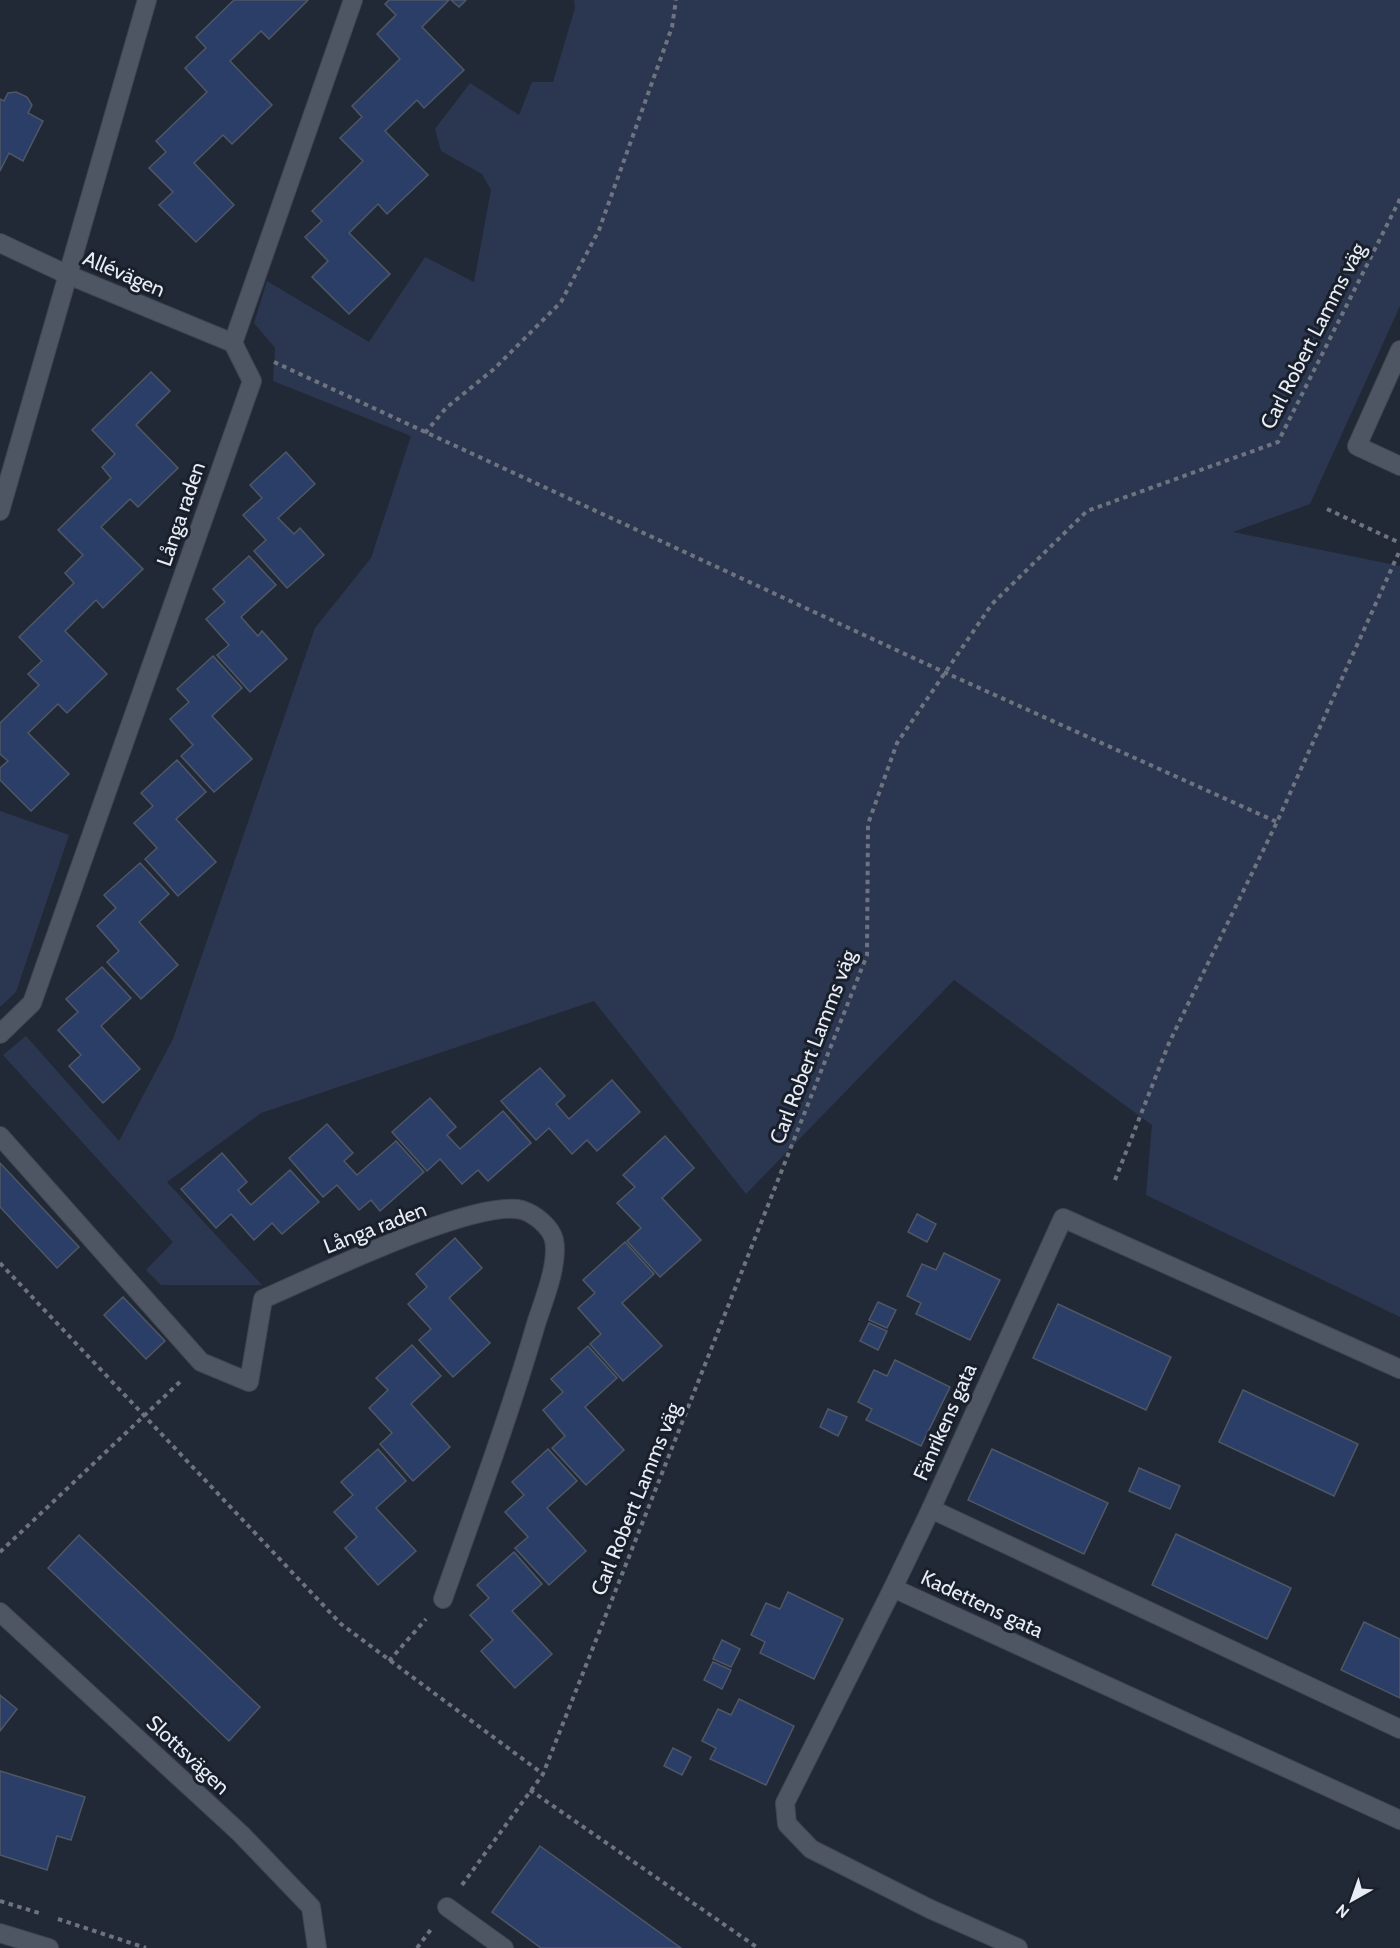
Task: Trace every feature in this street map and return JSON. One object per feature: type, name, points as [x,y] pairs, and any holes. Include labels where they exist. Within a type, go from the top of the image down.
[{"type":"street","points":[[0,511],[66,274],[147,0]]},
{"type":"street","points":[[232,343],[353,0]]},
{"type":"street","name":"Allévägen","points":[[0,243],[66,274],[232,343]]},
{"type":"street","name":"Långa raden","points":[[0,1034],[32,1003],[252,381],[232,343]]},
{"type":"street","points":[[1400,350],[1357,446],[1400,466]]},
{"type":"street","name":"Långa raden","points":[[0,1136],[201,1362],[249,1382],[263,1299],[393,1242],[492,1209],[523,1210],[538,1217],[554,1240],[551,1275],[514,1399],[443,1599]]},
{"type":"street","name":"Fänrikens gata","points":[[1400,1370],[1063,1218],[931,1509],[1400,1730]]},
{"type":"street","points":[[892,1588],[931,1509]]},
{"type":"street","name":"Kadettens gata","points":[[1018,1948],[930,1909],[811,1849],[788,1824],[785,1803],[892,1588],[1400,1820]]},
{"type":"street","name":"Slottsvägen","points":[[0,1612],[241,1834],[311,1907],[317,1948]]},
{"type":"street","points":[[447,1906],[504,1948]]},
{"type":"street","points":[[0,1933],[49,1948]]},
{"type":"path","points":[[425,433],[446,408],[494,369],[561,302],[599,230],[672,27],[676,0]]},
{"type":"path","name":"Carl Robert Lamms väg","points":[[417,1948],[543,1773],[867,955],[868,824],[897,743],[992,604],[1087,511],[1278,442],[1400,198]]},
{"type":"path","points":[[232,343],[946,673],[1277,822]]},
{"type":"path","points":[[1328,509],[1400,543]]},
{"type":"path","points":[[1115,1180],[1169,1043],[1277,822],[1400,550]]},
{"type":"path","points":[[0,1263],[341,1624],[543,1773]]},
{"type":"path","points":[[0,1552],[143,1414],[201,1362]]},
{"type":"path","points":[[389,1661],[443,1599]]},
{"type":"path","points":[[530,1790],[758,1948]]},
{"type":"path","points":[[0,1901],[45,1915]]},
{"type":"path","points":[[56,1919],[146,1948]]},
{"type":"shaded area","points":[[574,0],[1400,0],[1400,306],[1310,504],[1233,532],[1400,566],[1400,1317],[1146,1195],[1152,1125],[954,980],[746,1194],[594,1001],[261,1113],[167,1182],[262,1285],[161,1285],[146,1270],[173,1242],[3,1055],[26,1036],[119,1141],[173,1039],[315,628],[371,558],[411,436],[273,381],[275,348],[254,323],[267,281],[369,342],[425,257],[474,282],[491,190],[482,174],[441,151],[435,129],[470,83],[519,115],[532,82],[553,82],[575,8]]},
{"type":"shaded area","points":[[0,811],[69,835],[16,992],[0,1007]]},
{"type":"building","points":[[234,0],[308,0],[269,39],[261,31],[230,61],[272,105],[232,144],[223,135],[194,163],[234,205],[196,242],[159,205],[173,192],[149,168],[166,152],[156,141],[207,92],[185,68],[206,48],[196,37]]},
{"type":"building","points":[[389,0],[449,0],[422,27],[464,70],[424,108],[417,100],[385,131],[428,175],[387,214],[378,204],[349,233],[390,274],[349,314],[312,277],[328,261],[305,237],[322,221],[312,211],[363,161],[340,138],[362,117],[352,106],[400,59],[377,34],[396,15],[385,4]]},
{"type":"building","points":[[451,0],[466,0],[459,7]]},
{"type":"building","points":[[16,92],[27,97],[32,105],[28,113],[43,121],[23,161],[9,153],[0,171],[0,99],[4,101],[8,93]]},
{"type":"building","points":[[151,372],[170,391],[136,425],[178,468],[138,507],[130,499],[101,527],[143,569],[103,608],[96,600],[65,631],[107,674],[67,713],[58,704],[28,733],[69,774],[31,811],[0,780],[0,768],[8,761],[0,754],[0,723],[39,685],[28,674],[42,661],[19,637],[74,583],[65,573],[83,555],[58,530],[111,478],[102,467],[115,454],[92,430]]},
{"type":"building","points":[[286,452],[315,484],[278,518],[294,534],[300,528],[324,555],[287,588],[254,551],[266,540],[243,515],[262,498],[250,485]]},
{"type":"building","points":[[249,556],[276,585],[241,617],[258,636],[262,631],[287,659],[250,692],[217,655],[229,645],[206,619],[225,602],[213,589]]},
{"type":"building","points":[[213,656],[242,688],[212,716],[252,759],[214,792],[181,756],[193,745],[170,719],[189,702],[177,689]]},
{"type":"building","points":[[177,760],[206,792],[176,819],[216,862],[178,896],[145,859],[157,848],[134,823],[153,806],[141,793]]},
{"type":"building","points":[[140,863],[169,894],[139,922],[178,965],[141,999],[107,962],[119,951],[97,926],[116,908],[104,895]]},
{"type":"building","points":[[102,967],[131,998],[101,1026],[140,1069],[103,1103],[69,1066],[81,1055],[58,1030],[78,1012],[66,999]]},
{"type":"building","points":[[540,1068],[565,1096],[556,1104],[569,1119],[612,1080],[640,1112],[597,1151],[587,1140],[572,1154],[549,1128],[536,1140],[501,1101]]},
{"type":"building","points":[[430,1098],[456,1127],[447,1135],[460,1149],[503,1111],[531,1143],[488,1181],[478,1170],[462,1184],[440,1159],[427,1171],[392,1132]]},
{"type":"building","points":[[327,1124],[353,1153],[344,1161],[357,1175],[396,1141],[424,1172],[380,1211],[371,1200],[359,1210],[337,1185],[323,1197],[289,1158]]},
{"type":"building","points":[[665,1136],[694,1168],[662,1198],[701,1240],[660,1277],[627,1241],[641,1228],[617,1203],[635,1187],[623,1175]]},
{"type":"building","points":[[222,1153],[247,1182],[238,1190],[251,1205],[290,1170],[319,1202],[282,1234],[272,1223],[254,1240],[231,1214],[216,1228],[181,1189]]},
{"type":"building","points":[[0,1163],[79,1247],[57,1268],[0,1207]]},
{"type":"building","points":[[917,1214],[936,1224],[927,1242],[908,1232]]},
{"type":"building","points":[[455,1238],[482,1268],[449,1298],[490,1343],[453,1377],[419,1340],[431,1329],[408,1304],[427,1287],[416,1274]]},
{"type":"building","points":[[625,1242],[654,1274],[622,1303],[662,1346],[623,1381],[590,1344],[601,1334],[578,1308],[595,1293],[583,1280]]},
{"type":"building","points":[[944,1253],[1000,1280],[970,1340],[916,1314],[921,1303],[907,1296],[922,1264],[936,1270]]},
{"type":"building","points":[[123,1297],[165,1341],[146,1359],[104,1315]]},
{"type":"building","points":[[878,1302],[896,1310],[887,1328],[869,1320]]},
{"type":"building","points":[[1058,1304],[1171,1357],[1146,1410],[1033,1358]]},
{"type":"building","points":[[869,1323],[887,1331],[878,1350],[860,1341]]},
{"type":"building","points":[[412,1345],[441,1376],[411,1404],[450,1447],[413,1481],[380,1444],[392,1433],[369,1408],[388,1390],[376,1378]]},
{"type":"building","points":[[588,1346],[617,1378],[585,1407],[624,1450],[586,1485],[552,1448],[565,1436],[543,1410],[563,1392],[551,1379]]},
{"type":"building","points":[[895,1360],[950,1387],[921,1446],[866,1420],[872,1409],[858,1402],[874,1370],[887,1376]]},
{"type":"building","points":[[1243,1390],[1358,1444],[1334,1496],[1219,1442]]},
{"type":"building","points":[[828,1409],[847,1417],[838,1436],[820,1427]]},
{"type":"building","points":[[378,1449],[406,1481],[376,1508],[416,1551],[378,1585],[345,1548],[357,1537],[334,1512],[353,1495],[341,1482]]},
{"type":"building","points":[[548,1449],[577,1481],[547,1508],[586,1551],[549,1585],[515,1548],[528,1537],[505,1512],[524,1495],[512,1482]]},
{"type":"building","points":[[992,1449],[1108,1503],[1084,1554],[968,1500]]},
{"type":"building","points":[[1139,1468],[1180,1486],[1170,1509],[1129,1491]]},
{"type":"building","points":[[1176,1534],[1291,1588],[1267,1639],[1152,1585]]},
{"type":"building","points":[[79,1535],[260,1707],[229,1741],[48,1568]]},
{"type":"building","points":[[514,1552],[542,1584],[512,1611],[552,1654],[515,1688],[481,1651],[493,1640],[470,1615],[489,1598],[477,1585]]},
{"type":"building","points":[[788,1592],[843,1619],[814,1679],[760,1653],[765,1642],[751,1635],[766,1603],[780,1609]]},
{"type":"building","points":[[1364,1622],[1400,1639],[1400,1698],[1341,1670]]},
{"type":"building","points":[[722,1640],[740,1649],[731,1667],[713,1659]]},
{"type":"building","points":[[713,1662],[731,1670],[722,1689],[704,1680]]},
{"type":"building","points":[[0,1695],[17,1709],[0,1731]]},
{"type":"building","points":[[739,1699],[794,1726],[766,1785],[710,1759],[716,1748],[702,1741],[718,1709],[731,1715]]},
{"type":"building","points":[[673,1748],[691,1757],[682,1775],[664,1766]]},
{"type":"building","points":[[0,1771],[85,1797],[71,1840],[57,1836],[47,1870],[0,1855]]},
{"type":"building","points":[[540,1846],[681,1948],[541,1948],[492,1912]]}]
